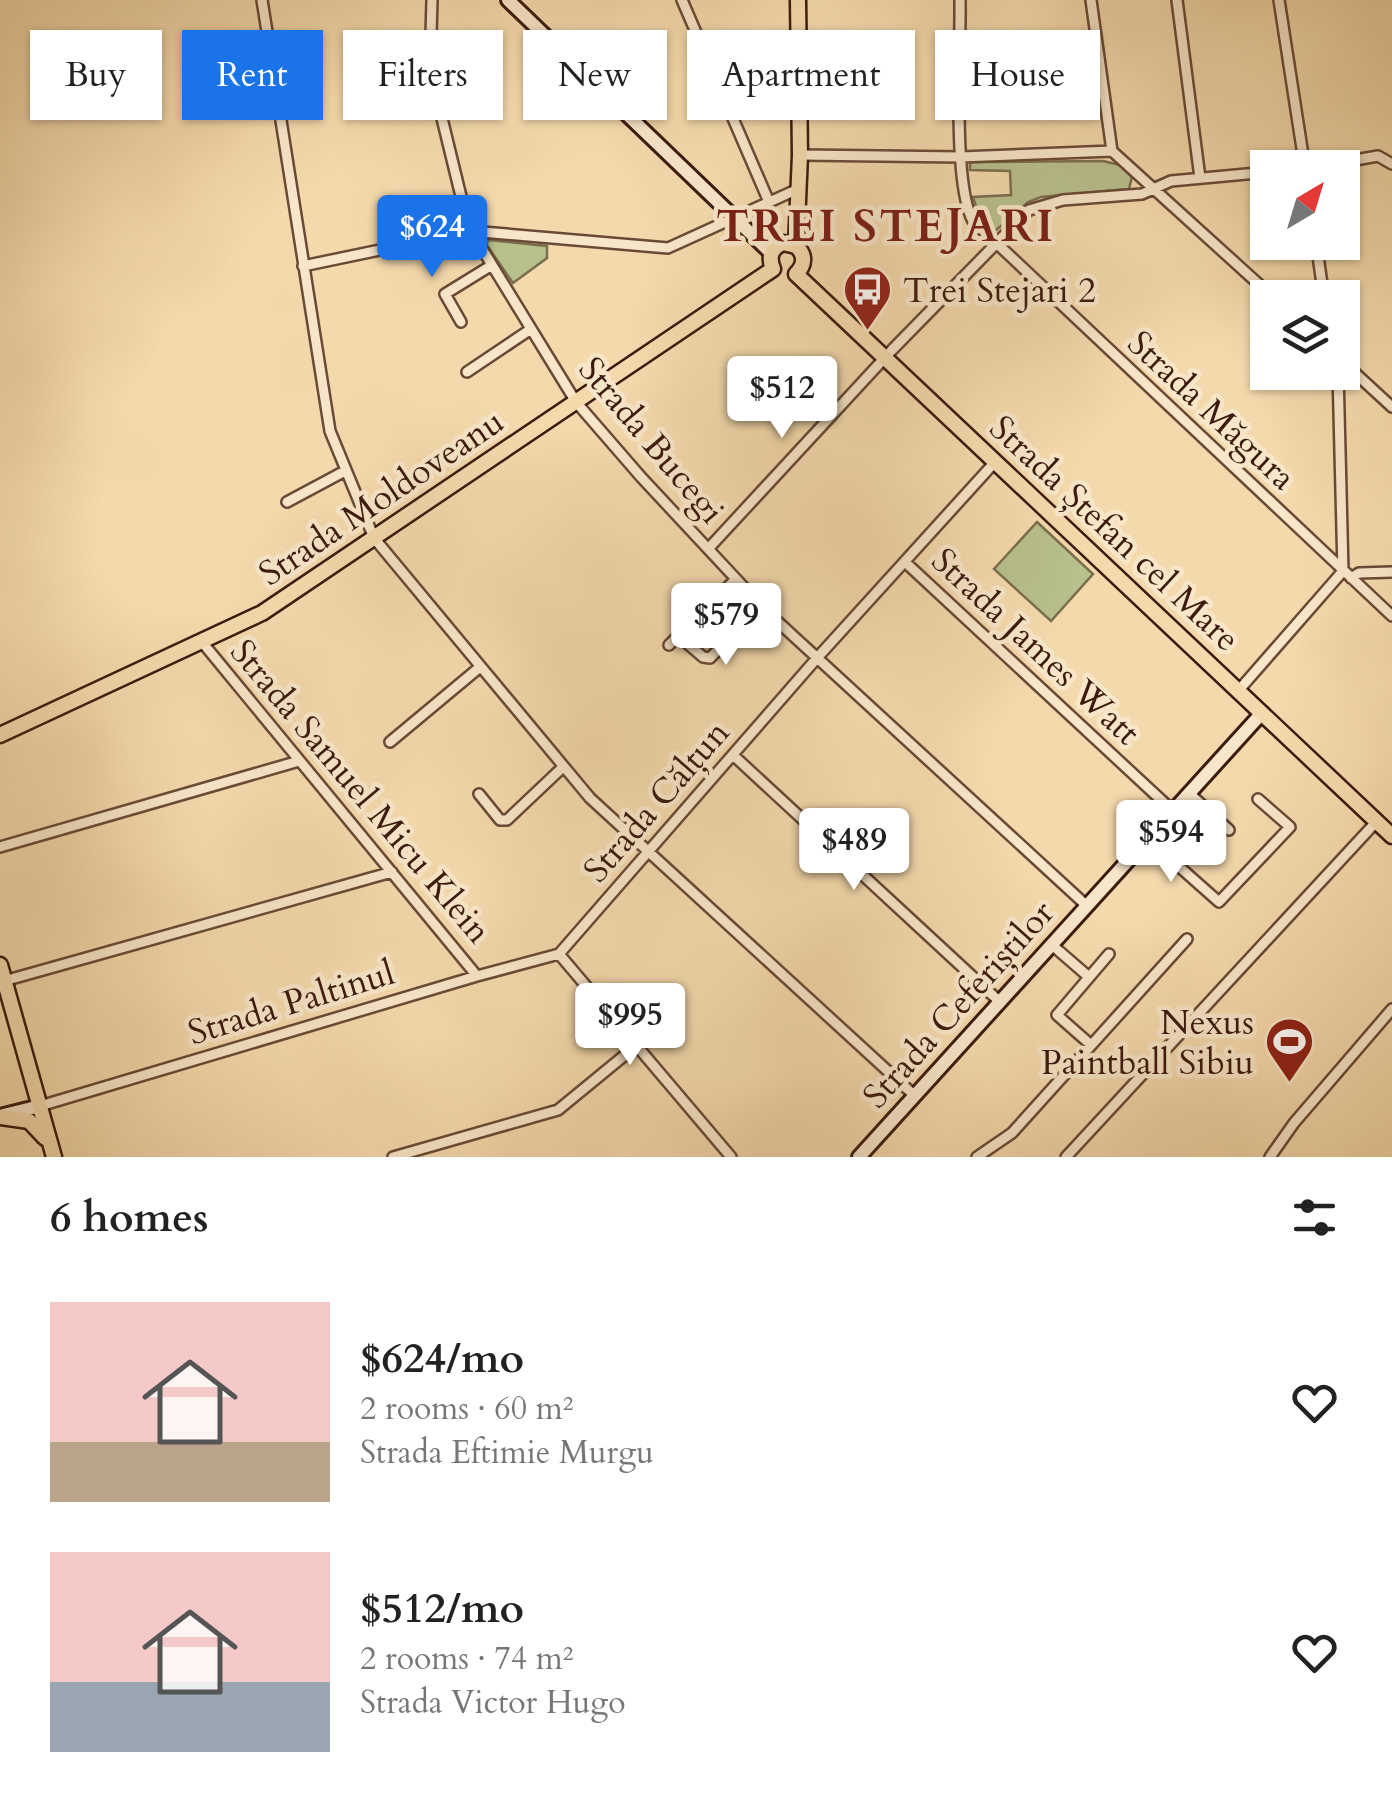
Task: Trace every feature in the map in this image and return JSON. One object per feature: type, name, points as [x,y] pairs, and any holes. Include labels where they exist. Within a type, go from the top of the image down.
[{"type":"main road","points":[[796,246],[784,243],[771,253],[773,269],[784,276],[796,274],[804,263],[796,246],[800,188],[798,0]]},
{"type":"main road","name":"Strada Moldoveanu","points":[[0,735],[262,612],[773,269]]},
{"type":"main road","name":"Strada Ștefan cel Mare","points":[[796,274],[1392,836]]},
{"type":"main road","points":[[2,973],[53,1155]]},
{"type":"main road","points":[[0,1116],[28,1121],[39,1130],[53,1155]]},
{"type":"street","points":[[262,0],[330,431],[374,538],[590,798],[914,1096]]},
{"type":"street","name":"Strada Bucegi","points":[[432,0],[430,69],[472,231],[576,402],[762,606],[1087,906]]},
{"type":"street","points":[[508,0],[771,253]]},
{"type":"street","points":[[682,0],[769,202]]},
{"type":"street","name":"Strada Măgura","points":[[960,0],[962,157],[967,209],[977,226],[1392,616]]},
{"type":"street","points":[[1091,0],[1112,151],[1255,280]]},
{"type":"street","points":[[1177,0],[1200,178]]},
{"type":"street","points":[[1279,0],[1304,150]]},
{"type":"street","points":[[800,156],[962,157],[1112,151]]},
{"type":"street","points":[[1360,159],[1378,156],[1392,164]]},
{"type":"street","points":[[708,549],[1020,216],[1038,206],[1063,200],[1130,196],[1171,182],[1250,174]]},
{"type":"street","points":[[304,266],[472,231],[668,248],[800,188]]},
{"type":"street","points":[[461,322],[445,294],[492,265]]},
{"type":"street","points":[[467,372],[531,329]]},
{"type":"street","points":[[1360,378],[1392,407]]},
{"type":"street","points":[[1339,390],[1347,574]]},
{"type":"street","name":"Strada Călțun","points":[[558,954],[995,462]]},
{"type":"street","points":[[287,502],[346,471]]},
{"type":"street","name":"Strada James Watt","points":[[905,562],[1173,811]]},
{"type":"street","points":[[1238,690],[1347,574],[1392,572]]},
{"type":"street","points":[[669,645],[736,579]]},
{"type":"street","points":[[681,638],[703,657],[710,658],[762,606]]},
{"type":"street","name":"Strada Samuel Micu Klein","points":[[202,642],[476,976]]},
{"type":"street","points":[[390,742],[480,667]]},
{"type":"street","name":"Strada Ceferiștilor","points":[[859,1157],[1262,713]]},
{"type":"street","points":[[733,755],[1000,1002]]},
{"type":"street","points":[[0,848],[300,761]]},
{"type":"street","points":[[479,794],[500,820],[507,820],[563,767]]},
{"type":"street","points":[[1189,793],[1229,830]]},
{"type":"street","points":[[1148,839],[1219,902],[1290,827],[1258,799]]},
{"type":"street","points":[[1066,1157],[1377,822]]},
{"type":"street","points":[[2,973],[392,872]]},
{"type":"street","points":[[977,1157],[1012,1133],[1187,939]]},
{"type":"street","points":[[1052,945],[1089,977]]},
{"type":"street","points":[[558,954],[730,1157]]},
{"type":"street","name":"Strada Paltinul","points":[[40,1106],[558,954]]},
{"type":"street","points":[[1092,1045],[1057,1015],[1109,954]]},
{"type":"street","points":[[1270,1157],[1294,1123],[1392,1009]]},
{"type":"street","points":[[393,1157],[558,1110],[636,1046]]},
{"type":"street","points":[[0,1116],[40,1106]]},
{"type":"green space","points":[[1103,161],[1120,165],[1132,177],[1129,189],[1041,197],[1028,202],[994,232],[979,216],[973,197],[1011,195],[1010,171],[970,170],[970,162]]},
{"type":"green space","points":[[489,240],[547,246],[547,258],[513,283],[486,244]]},
{"type":"green space","points":[[1037,522],[1093,574],[1051,621],[994,569]]},
{"type":"place","name":"Trei Stejari 2","points":[[868,332]]},
{"type":"place","name":"Nexus Paintball Sibiu","points":[[1289,1084]]},
{"type":"district","name":"TREI STEJARI","points":[[886,225]]}]
